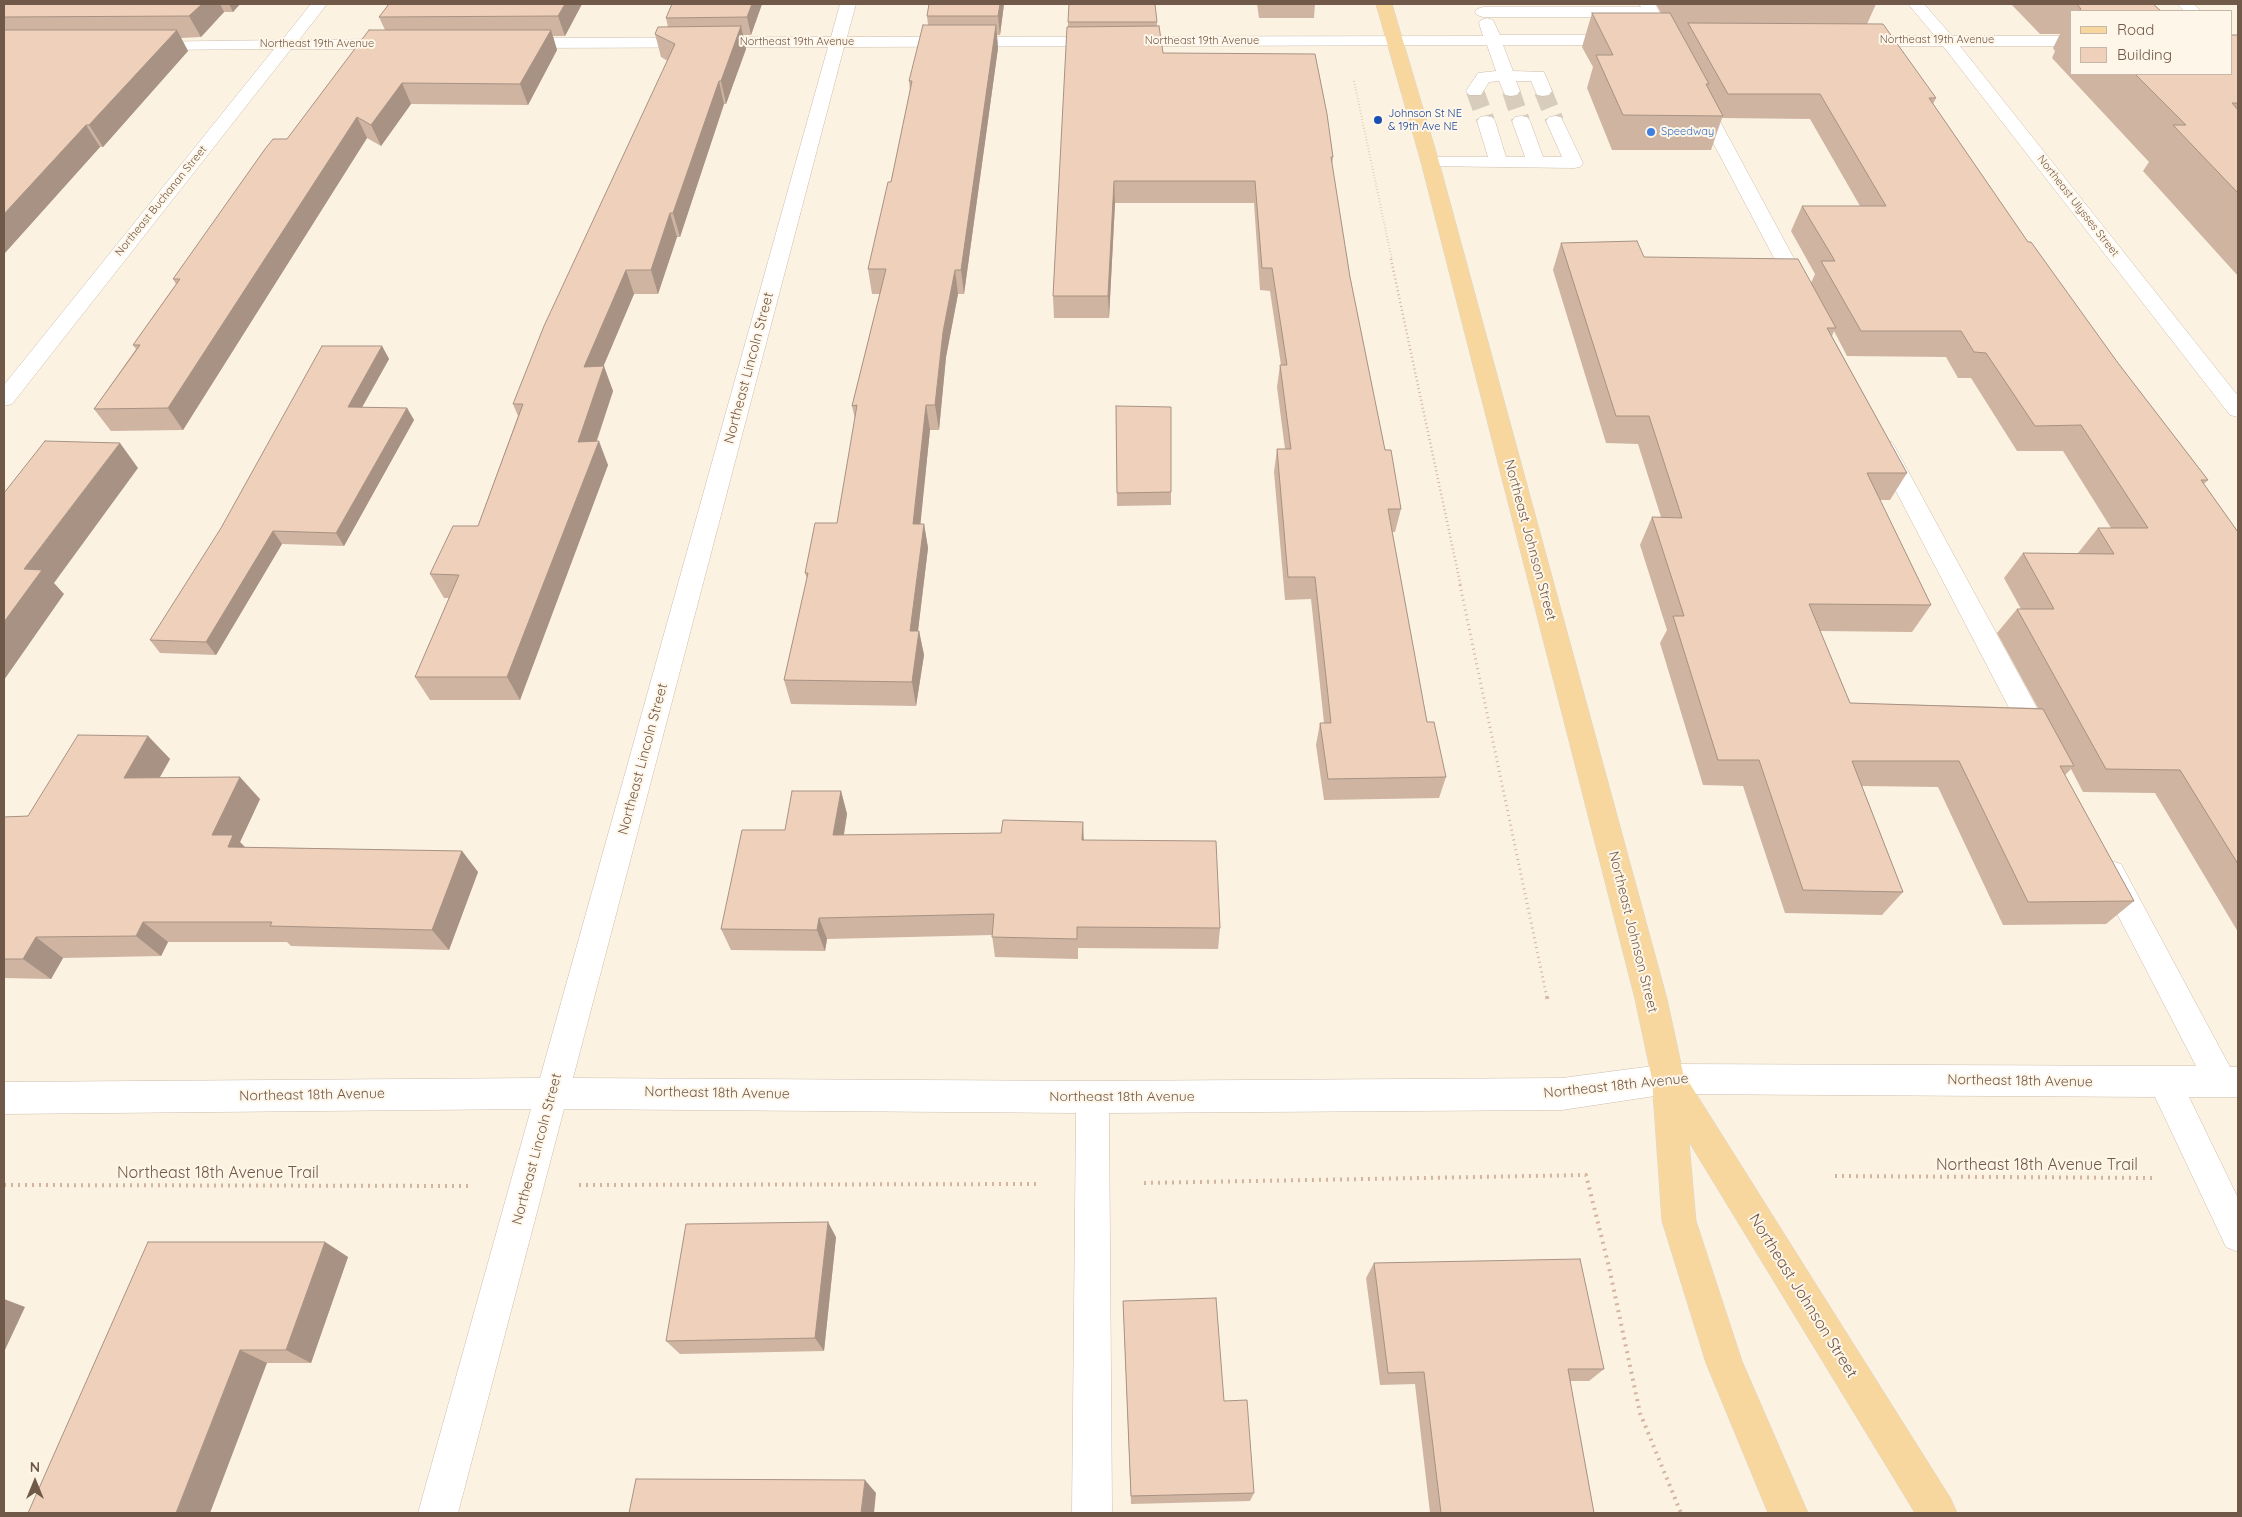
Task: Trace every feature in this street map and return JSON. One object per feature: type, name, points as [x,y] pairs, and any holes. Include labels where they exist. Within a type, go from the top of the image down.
[{"type":"main road","name":"Northeast Johnson Street","points":[[1384,4],[1430,162],[1650,999],[1668,1079],[1679,1221],[1724,1363],[1788,1513]]},
{"type":"main road","name":"Northeast Johnson Street","points":[[1668,1079],[1937,1513]]},
{"type":"street","name":"Northeast Buchanan Street","points":[[4,399],[319,4]]},
{"type":"street","name":"Northeast Lincoln Street","points":[[438,1513],[848,4]]},
{"type":"street","name":"Northeast Ulysses Street","points":[[1916,4],[2238,410]]},
{"type":"street","points":[[1508,84],[1481,8],[1649,8],[1668,51],[1814,316]]},
{"type":"street","name":"Northeast 19th Avenue","points":[[498,43],[1492,40],[1668,51]]},
{"type":"street","name":"Northeast 19th Avenue","points":[[1842,41],[2070,41]]},
{"type":"street","name":"Northeast 19th Avenue","points":[[132,45],[409,44]]},
{"type":"street","points":[[1475,91],[1484,77],[1508,84],[1538,76],[1543,91]]},
{"type":"street","points":[[1486,121],[1499,162]]},
{"type":"street","points":[[1521,121],[1536,162]]},
{"type":"street","points":[[1430,162],[1574,163],[1556,121]]},
{"type":"street","points":[[1875,430],[2052,763]]},
{"type":"street","points":[[2099,850],[2229,1082]]},
{"type":"street","name":"Northeast 18th Avenue","points":[[4,1098],[553,1093],[1093,1097],[1562,1094],[1668,1079],[2229,1082]]},
{"type":"street","points":[[2165,1082],[2238,1234]]},
{"type":"street","points":[[1092,1513],[1093,1097]]},
{"type":"path","points":[[1353,78],[1548,1002]]},
{"type":"path","points":[[1586,1175],[1640,1413],[1681,1513]]},
{"type":"path","name":"Northeast 18th Avenue Trail","points":[[1835,1176],[2211,1179]]},
{"type":"path","name":"Northeast 18th Avenue Trail","points":[[4,1185],[432,1186]]},
{"type":"building","points":[[4,4],[202,4],[189,16],[4,17]]},
{"type":"building","points":[[389,4],[565,4],[558,16],[379,17]]},
{"type":"building","points":[[672,4],[752,4],[747,17],[666,18]]},
{"type":"building","points":[[929,4],[1000,4],[998,16],[927,16]]},
{"type":"building","points":[[1069,4],[1155,4],[1157,22],[1068,22]]},
{"type":"building","points":[[2077,4],[2153,4],[2160,10],[2080,10],[2081,9]]},
{"type":"building","points":[[1592,13],[1670,13],[1709,84],[1706,84],[1723,116],[1623,115],[1596,55],[1613,55]]},
{"type":"building","points":[[1688,23],[1883,24],[1936,98],[1929,98],[2028,242],[2031,242],[2118,363],[2208,480],[2201,480],[2238,532],[2238,864],[2180,770],[2106,769],[2017,609],[2054,609],[2023,553],[2114,554],[2098,528],[2148,528],[2081,425],[2035,426],[1986,353],[1974,352],[1961,331],[1861,331],[1821,261],[1835,261],[1802,206],[1886,206],[1820,94],[1728,94]]},
{"type":"building","points":[[923,25],[996,25],[961,270],[955,270],[943,332],[935,405],[926,405],[913,524],[924,524],[910,631],[919,631],[912,682],[784,680],[808,573],[805,573],[815,523],[837,523],[857,405],[852,406],[886,269],[868,269],[888,182],[891,182],[912,81],[909,81]]},
{"type":"building","points":[[741,26],[721,81],[719,81],[673,213],[670,213],[651,270],[626,270],[584,367],[604,366],[578,442],[599,441],[507,677],[415,677],[459,575],[430,574],[453,526],[478,526],[523,404],[513,404],[544,326],[675,44],[655,34],[658,27]]},
{"type":"building","points":[[1159,26],[1163,53],[1315,54],[1327,114],[1333,157],[1331,157],[1350,277],[1385,450],[1391,450],[1401,509],[1388,509],[1427,722],[1434,722],[1446,777],[1328,779],[1320,723],[1331,723],[1315,577],[1288,577],[1277,449],[1291,449],[1280,365],[1287,365],[1272,268],[1262,268],[1255,181],[1114,181],[1108,296],[1053,296],[1067,27]]},
{"type":"building","points":[[4,30],[177,30],[4,214]]},
{"type":"building","points":[[369,30],[551,30],[520,84],[402,83],[371,125],[357,117],[168,408],[94,409],[140,345],[133,345],[180,279],[173,279],[265,149],[273,139],[287,139]]},
{"type":"building","points":[[2232,35],[2238,35],[2238,103],[2232,103],[2238,110],[2238,193],[2173,125],[2186,125],[2136,75],[2232,75]]},
{"type":"building","points":[[1637,241],[1644,257],[1798,259],[1836,328],[1827,328],[1907,473],[1867,473],[1931,605],[1809,604],[1850,703],[2043,709],[2074,766],[2060,766],[2134,901],[2028,902],[1959,761],[1852,761],[1903,892],[1803,890],[1759,760],[1718,760],[1673,616],[1684,616],[1652,517],[1682,518],[1649,416],[1616,416],[1561,243]]},
{"type":"building","points":[[322,346],[382,346],[348,407],[407,408],[336,533],[273,531],[206,642],[150,640],[221,528]]},
{"type":"building","points":[[1116,406],[1171,407],[1171,492],[1117,493]]},
{"type":"building","points":[[45,441],[120,443],[24,569],[42,570],[4,622],[4,493]]},
{"type":"building","points":[[78,735],[148,736],[124,778],[240,777],[212,835],[233,835],[228,847],[462,851],[432,930],[270,926],[272,922],[143,922],[136,936],[36,937],[23,959],[4,959],[4,817],[28,816]]},
{"type":"building","points":[[792,791],[841,791],[833,835],[1001,833],[1003,820],[1083,822],[1082,840],[1216,841],[1220,928],[1077,927],[1077,939],[992,937],[994,914],[819,918],[817,930],[721,929],[742,830],[785,830]]},
{"type":"building","points":[[828,1222],[815,1338],[666,1341],[686,1224]]},
{"type":"building","points":[[148,1242],[325,1242],[286,1350],[240,1350],[176,1513],[28,1513]]},
{"type":"building","points":[[1580,1259],[1604,1369],[1568,1369],[1594,1513],[1441,1513],[1424,1372],[1388,1373],[1374,1263]]},
{"type":"building","points":[[1216,1298],[1224,1401],[1247,1400],[1254,1493],[1131,1496],[1123,1301]]},
{"type":"building","points":[[636,1479],[865,1480],[861,1513],[629,1513]]},
{"type":"tunnel","points":[[1475,91],[1486,121]]},
{"type":"tunnel","points":[[1511,91],[1521,121]]},
{"type":"tunnel","points":[[1543,91],[1555,121]]},
{"type":"place","name":"Johnson St NE & 19th Ave NE","points":[[1378,120]]},
{"type":"place","name":"Speedway","points":[[1651,132]]}]
